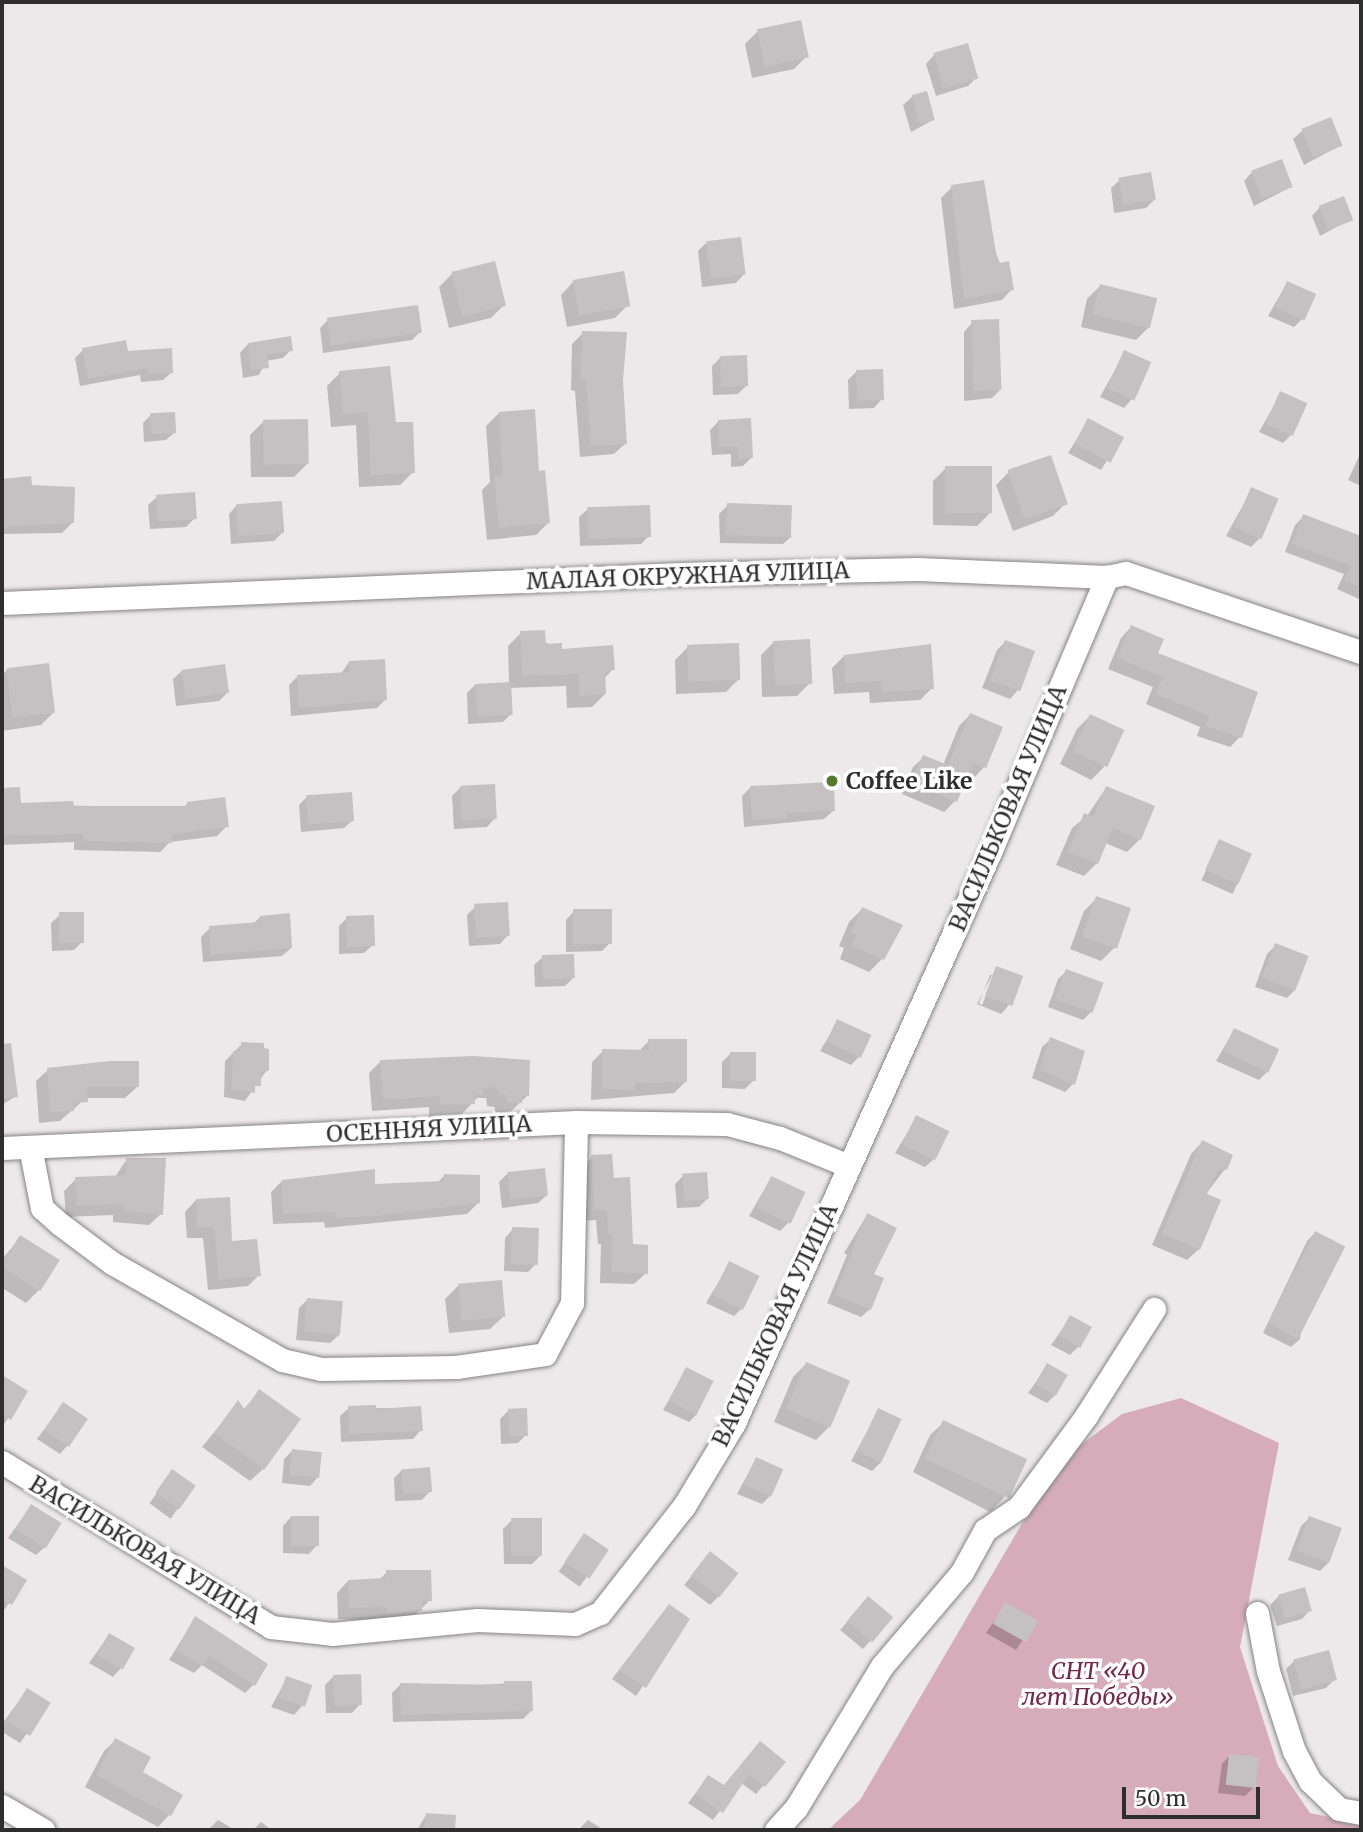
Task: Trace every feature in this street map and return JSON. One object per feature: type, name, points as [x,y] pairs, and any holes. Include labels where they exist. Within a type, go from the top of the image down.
[{"type":"street","name":"МАЛАЯ ОКРУЖНАЯ УЛИЦА","points":[[2,603],[710,573],[918,569],[1107,577],[1126,573],[1361,652]]},
{"type":"street","name":"ВАСИЛЬКОВАЯ УЛИЦА","points":[[2,1462],[271,1627],[332,1633],[477,1620],[575,1624],[600,1614],[684,1506],[733,1423],[991,850],[1107,577]]},
{"type":"street","name":"ОСЕННЯЯ УЛИЦА","points":[[2,1148],[576,1122],[727,1124],[780,1138],[849,1166]]},
{"type":"street","points":[[30,1147],[42,1208],[60,1224],[112,1263],[282,1360],[321,1369],[456,1367],[545,1354],[572,1303],[576,1122]]},
{"type":"street","points":[[776,1830],[796,1808],[882,1667],[962,1572],[985,1530],[1019,1507],[1086,1416],[1153,1310]]},
{"type":"street","points":[[1257,1612],[1268,1671],[1294,1751],[1310,1781],[1339,1809],[1361,1813]]},
{"type":"street","points":[[2,1806],[43,1830]]},
{"type":"green space","name":"СНТ «40 лет Победы»","points":[[1181,1398],[1279,1443],[1240,1647],[1278,1766],[1310,1813],[1361,1824],[1361,1830],[828,1830],[860,1800],[1058,1462],[1122,1414]]},
{"type":"building","points":[[801,20],[809,57],[765,67],[757,29]]},
{"type":"building","points":[[968,43],[978,79],[944,88],[933,53]]},
{"type":"building","points":[[927,91],[935,120],[919,124],[912,95]]},
{"type":"building","points":[[1331,117],[1343,146],[1313,158],[1301,129]]},
{"type":"building","points":[[1282,159],[1293,187],[1262,199],[1251,171]]},
{"type":"building","points":[[1151,172],[1156,200],[1123,205],[1119,178]]},
{"type":"building","points":[[984,180],[996,253],[1000,263],[1009,261],[1014,290],[964,299],[951,185]]},
{"type":"building","points":[[1344,196],[1353,220],[1328,230],[1319,206]]},
{"type":"building","points":[[741,237],[746,275],[711,279],[706,241]]},
{"type":"building","points":[[495,261],[506,306],[462,317],[451,272]]},
{"type":"building","points":[[624,271],[630,306],[579,315],[573,280]]},
{"type":"building","points":[[1287,281],[1316,294],[1304,321],[1275,307]]},
{"type":"building","points":[[1100,284],[1157,298],[1150,328],[1093,314]]},
{"type":"building","points":[[418,305],[422,333],[331,346],[327,318]]},
{"type":"building","points":[[999,319],[1001,390],[973,391],[971,320]]},
{"type":"building","points":[[582,331],[627,332],[623,381],[627,444],[591,446],[586,380],[581,380]]},
{"type":"building","points":[[291,336],[293,351],[267,354],[269,368],[251,370],[248,343]]},
{"type":"building","points":[[126,340],[128,351],[172,348],[173,373],[149,374],[148,368],[88,379],[82,348]]},
{"type":"building","points":[[1124,350],[1151,362],[1134,401],[1107,388]]},
{"type":"building","points":[[747,355],[748,386],[721,387],[720,356]]},
{"type":"building","points":[[390,366],[396,422],[413,422],[415,473],[371,475],[368,412],[343,415],[339,371]]},
{"type":"building","points":[[883,369],[884,400],[857,401],[856,370]]},
{"type":"building","points":[[1280,391],[1307,403],[1293,436],[1265,424]]},
{"type":"building","points":[[535,409],[539,471],[545,470],[550,523],[499,528],[494,475],[502,475],[499,412]]},
{"type":"building","points":[[175,412],[176,433],[151,434],[150,413]]},
{"type":"building","points":[[751,418],[753,458],[739,459],[738,447],[719,447],[718,420]]},
{"type":"building","points":[[1088,418],[1124,437],[1111,463],[1074,444]]},
{"type":"building","points":[[308,419],[309,464],[264,465],[263,420]]},
{"type":"building","points":[[1051,455],[1068,504],[1024,519],[1008,470]]},
{"type":"building","points":[[945,466],[992,466],[992,513],[945,513]]},
{"type":"building","points":[[31,476],[32,485],[75,487],[74,523],[2,527],[2,479]]},
{"type":"building","points":[[1251,487],[1279,499],[1261,539],[1234,528]]},
{"type":"building","points":[[195,492],[197,519],[158,522],[156,495]]},
{"type":"building","points":[[282,501],[284,533],[238,536],[236,504]]},
{"type":"building","points":[[727,503],[792,505],[791,537],[726,535]]},
{"type":"building","points":[[650,505],[651,537],[588,539],[587,507]]},
{"type":"building","points":[[1303,514],[1361,536],[1361,588],[1344,580],[1351,566],[1292,544]]},
{"type":"building","points":[[1131,625],[1164,639],[1158,653],[1258,692],[1242,738],[1206,726],[1209,716],[1155,694],[1163,677],[1117,658]]},
{"type":"building","points":[[545,630],[546,644],[562,643],[562,649],[613,645],[615,670],[605,671],[606,694],[580,696],[578,674],[522,676],[520,631]]},
{"type":"building","points":[[810,639],[812,684],[775,686],[773,641]]},
{"type":"building","points":[[1005,640],[1035,651],[1020,691],[990,680]]},
{"type":"building","points":[[739,643],[740,680],[688,682],[687,645]]},
{"type":"building","points":[[931,644],[934,689],[882,692],[881,681],[845,683],[844,655]]},
{"type":"building","points":[[385,659],[387,700],[299,708],[297,675],[349,672],[349,661]]},
{"type":"building","points":[[49,663],[55,713],[12,718],[6,668]]},
{"type":"building","points":[[225,664],[229,693],[185,699],[181,670]]},
{"type":"building","points":[[511,682],[513,715],[477,717],[475,684]]},
{"type":"building","points":[[970,713],[1003,727],[986,768],[973,763],[957,802],[911,783],[923,755],[948,765]]},
{"type":"building","points":[[1090,714],[1124,730],[1107,767],[1073,751]]},
{"type":"building","points":[[834,782],[835,811],[787,813],[787,818],[752,820],[750,786]]},
{"type":"building","points":[[495,784],[497,819],[462,821],[460,786]]},
{"type":"building","points":[[1106,786],[1155,806],[1141,840],[1113,828],[1098,864],[1068,852],[1084,813],[1093,817]]},
{"type":"building","points":[[20,787],[21,803],[73,801],[74,806],[187,806],[187,802],[225,797],[229,827],[172,834],[172,843],[83,841],[83,834],[2,836],[2,788]]},
{"type":"building","points":[[352,792],[354,821],[308,824],[306,795]]},
{"type":"building","points":[[1219,839],[1252,854],[1238,885],[1205,870]]},
{"type":"building","points":[[1096,896],[1131,908],[1117,949],[1082,937]]},
{"type":"building","points":[[508,902],[510,936],[476,938],[474,904]]},
{"type":"building","points":[[862,907],[903,925],[884,960],[851,946],[856,935],[851,933]]},
{"type":"building","points":[[573,909],[612,909],[612,944],[573,944]]},
{"type":"building","points":[[59,912],[84,912],[84,943],[59,943]]},
{"type":"building","points":[[290,913],[292,948],[211,955],[209,926],[260,922],[260,916]]},
{"type":"building","points":[[374,915],[375,946],[347,947],[346,916]]},
{"type":"building","points":[[1275,943],[1309,956],[1295,990],[1262,978]]},
{"type":"building","points":[[574,954],[575,978],[543,979],[542,955]]},
{"type":"building","points":[[996,966],[1023,976],[1012,1006],[985,996]]},
{"type":"building","points":[[1066,969],[1104,983],[1093,1013],[1055,999]]},
{"type":"building","points":[[837,1019],[871,1035],[861,1058],[826,1042]]},
{"type":"building","points":[[1234,1028],[1279,1049],[1268,1073],[1223,1052]]},
{"type":"building","points":[[1050,1037],[1085,1051],[1075,1085],[1039,1070]]},
{"type":"building","points":[[648,1039],[687,1039],[687,1082],[635,1083],[635,1090],[602,1089],[602,1049],[649,1050]]},
{"type":"building","points":[[241,1042],[264,1043],[264,1048],[269,1049],[269,1071],[261,1071],[261,1086],[255,1086],[255,1093],[232,1089],[233,1051],[241,1051]]},
{"type":"building","points":[[11,1043],[18,1097],[2,1099],[2,1044]]},
{"type":"building","points":[[730,1052],[756,1052],[756,1081],[730,1081]]},
{"type":"building","points":[[473,1056],[530,1060],[529,1096],[522,1096],[522,1103],[506,1102],[506,1095],[498,1095],[497,1087],[483,1088],[483,1095],[474,1095],[475,1104],[440,1105],[440,1096],[383,1100],[380,1060]]},
{"type":"building","points":[[110,1061],[139,1061],[139,1087],[87,1087],[88,1102],[73,1103],[74,1111],[50,1112],[47,1068]]},
{"type":"building","points":[[916,1115],[949,1131],[935,1160],[902,1144]]},
{"type":"building","points":[[1202,1140],[1233,1155],[1227,1170],[1219,1169],[1207,1194],[1221,1200],[1200,1250],[1162,1234]]},
{"type":"building","points":[[612,1154],[614,1178],[630,1177],[633,1244],[648,1245],[648,1274],[611,1272],[612,1233],[608,1234],[607,1210],[594,1210],[591,1155]]},
{"type":"building","points":[[126,1158],[166,1158],[163,1215],[124,1211],[124,1204],[77,1206],[75,1177],[126,1175]]},
{"type":"building","points":[[545,1168],[548,1196],[510,1200],[507,1172]]},
{"type":"building","points":[[375,1169],[375,1184],[443,1181],[444,1174],[480,1175],[480,1203],[376,1216],[335,1218],[335,1212],[283,1214],[282,1180]]},
{"type":"building","points":[[707,1172],[709,1199],[684,1201],[682,1174]]},
{"type":"building","points":[[771,1176],[805,1192],[791,1224],[756,1208]]},
{"type":"building","points":[[230,1197],[232,1241],[257,1239],[261,1276],[219,1280],[214,1227],[197,1228],[196,1199]]},
{"type":"building","points":[[867,1213],[897,1228],[874,1274],[884,1278],[871,1310],[835,1295]]},
{"type":"building","points":[[512,1227],[539,1228],[538,1265],[511,1264]]},
{"type":"building","points":[[1315,1231],[1345,1246],[1298,1339],[1268,1324]]},
{"type":"building","points":[[20,1235],[60,1260],[40,1291],[2,1267]]},
{"type":"building","points":[[729,1261],[760,1276],[743,1310],[712,1295]]},
{"type":"building","points":[[502,1280],[505,1317],[461,1321],[458,1284]]},
{"type":"building","points":[[307,1298],[343,1301],[340,1335],[304,1332]]},
{"type":"building","points":[[1070,1315],[1092,1327],[1080,1348],[1058,1336]]},
{"type":"building","points":[[806,1362],[850,1381],[830,1428],[786,1409]]},
{"type":"building","points":[[1047,1363],[1068,1375],[1056,1396],[1035,1384]]},
{"type":"building","points":[[686,1367],[714,1381],[696,1415],[669,1401]]},
{"type":"building","points":[[2,1375],[28,1391],[11,1420],[2,1414]]},
{"type":"building","points":[[259,1389],[301,1419],[264,1470],[214,1433],[238,1400],[245,1410]]},
{"type":"building","points":[[63,1402],[88,1419],[69,1447],[44,1430]]},
{"type":"building","points":[[376,1405],[376,1409],[421,1406],[423,1431],[349,1434],[348,1406]]},
{"type":"building","points":[[527,1408],[528,1436],[509,1437],[508,1409]]},
{"type":"building","points":[[878,1408],[902,1419],[881,1462],[858,1452]]},
{"type":"building","points":[[943,1420],[1027,1459],[1009,1498],[925,1459]]},
{"type":"building","points":[[292,1449],[322,1452],[319,1478],[289,1475]]},
{"type":"building","points":[[756,1457],[783,1469],[771,1497],[744,1484]]},
{"type":"building","points":[[430,1467],[432,1492],[403,1494],[401,1470]]},
{"type":"building","points":[[172,1469],[196,1486],[179,1509],[155,1493]]},
{"type":"building","points":[[31,1504],[62,1523],[46,1549],[15,1529]]},
{"type":"building","points":[[291,1516],[319,1516],[319,1546],[291,1546]]},
{"type":"building","points":[[1309,1516],[1342,1528],[1329,1563],[1296,1551]]},
{"type":"building","points":[[511,1518],[542,1518],[542,1556],[511,1556]]},
{"type":"building","points":[[584,1533],[609,1550],[589,1579],[564,1562]]},
{"type":"building","points":[[710,1551],[738,1573],[719,1598],[691,1575]]},
{"type":"building","points":[[2,1565],[27,1580],[12,1605],[2,1599]]},
{"type":"building","points":[[386,1570],[431,1570],[432,1601],[422,1601],[422,1611],[387,1613],[387,1607],[349,1608],[348,1580],[386,1578]]},
{"type":"building","points":[[1305,1587],[1312,1611],[1285,1619],[1278,1595]]},
{"type":"building","points":[[868,1596],[893,1617],[872,1642],[847,1621]]},
{"type":"building","points":[[1005,1602],[1038,1620],[1026,1642],[993,1624]]},
{"type":"building","points":[[669,1604],[690,1619],[646,1688],[619,1670]]},
{"type":"building","points":[[195,1616],[268,1664],[255,1686],[209,1656],[203,1666],[176,1651]]},
{"type":"building","points":[[109,1633],[135,1648],[122,1670],[96,1655]]},
{"type":"building","points":[[1329,1650],[1337,1680],[1301,1690],[1293,1660]]},
{"type":"building","points":[[361,1674],[362,1705],[334,1706],[333,1675]]},
{"type":"building","points":[[286,1676],[312,1685],[305,1707],[279,1698]]},
{"type":"building","points":[[504,1681],[532,1681],[533,1711],[401,1715],[400,1683],[504,1685]]},
{"type":"building","points":[[27,1688],[51,1703],[30,1736],[6,1721]]},
{"type":"building","points":[[115,1738],[151,1757],[143,1772],[183,1795],[171,1816],[96,1775]]},
{"type":"building","points":[[760,1741],[786,1762],[765,1787],[749,1774],[723,1813],[695,1794],[708,1775],[724,1785]]},
{"type":"building","points":[[1229,1754],[1259,1757],[1256,1788],[1226,1785]]},
{"type":"building","points":[[426,1813],[456,1815],[455,1830],[424,1830]]},
{"type":"place","name":"Coffee Like","points":[[832,781]]}]
